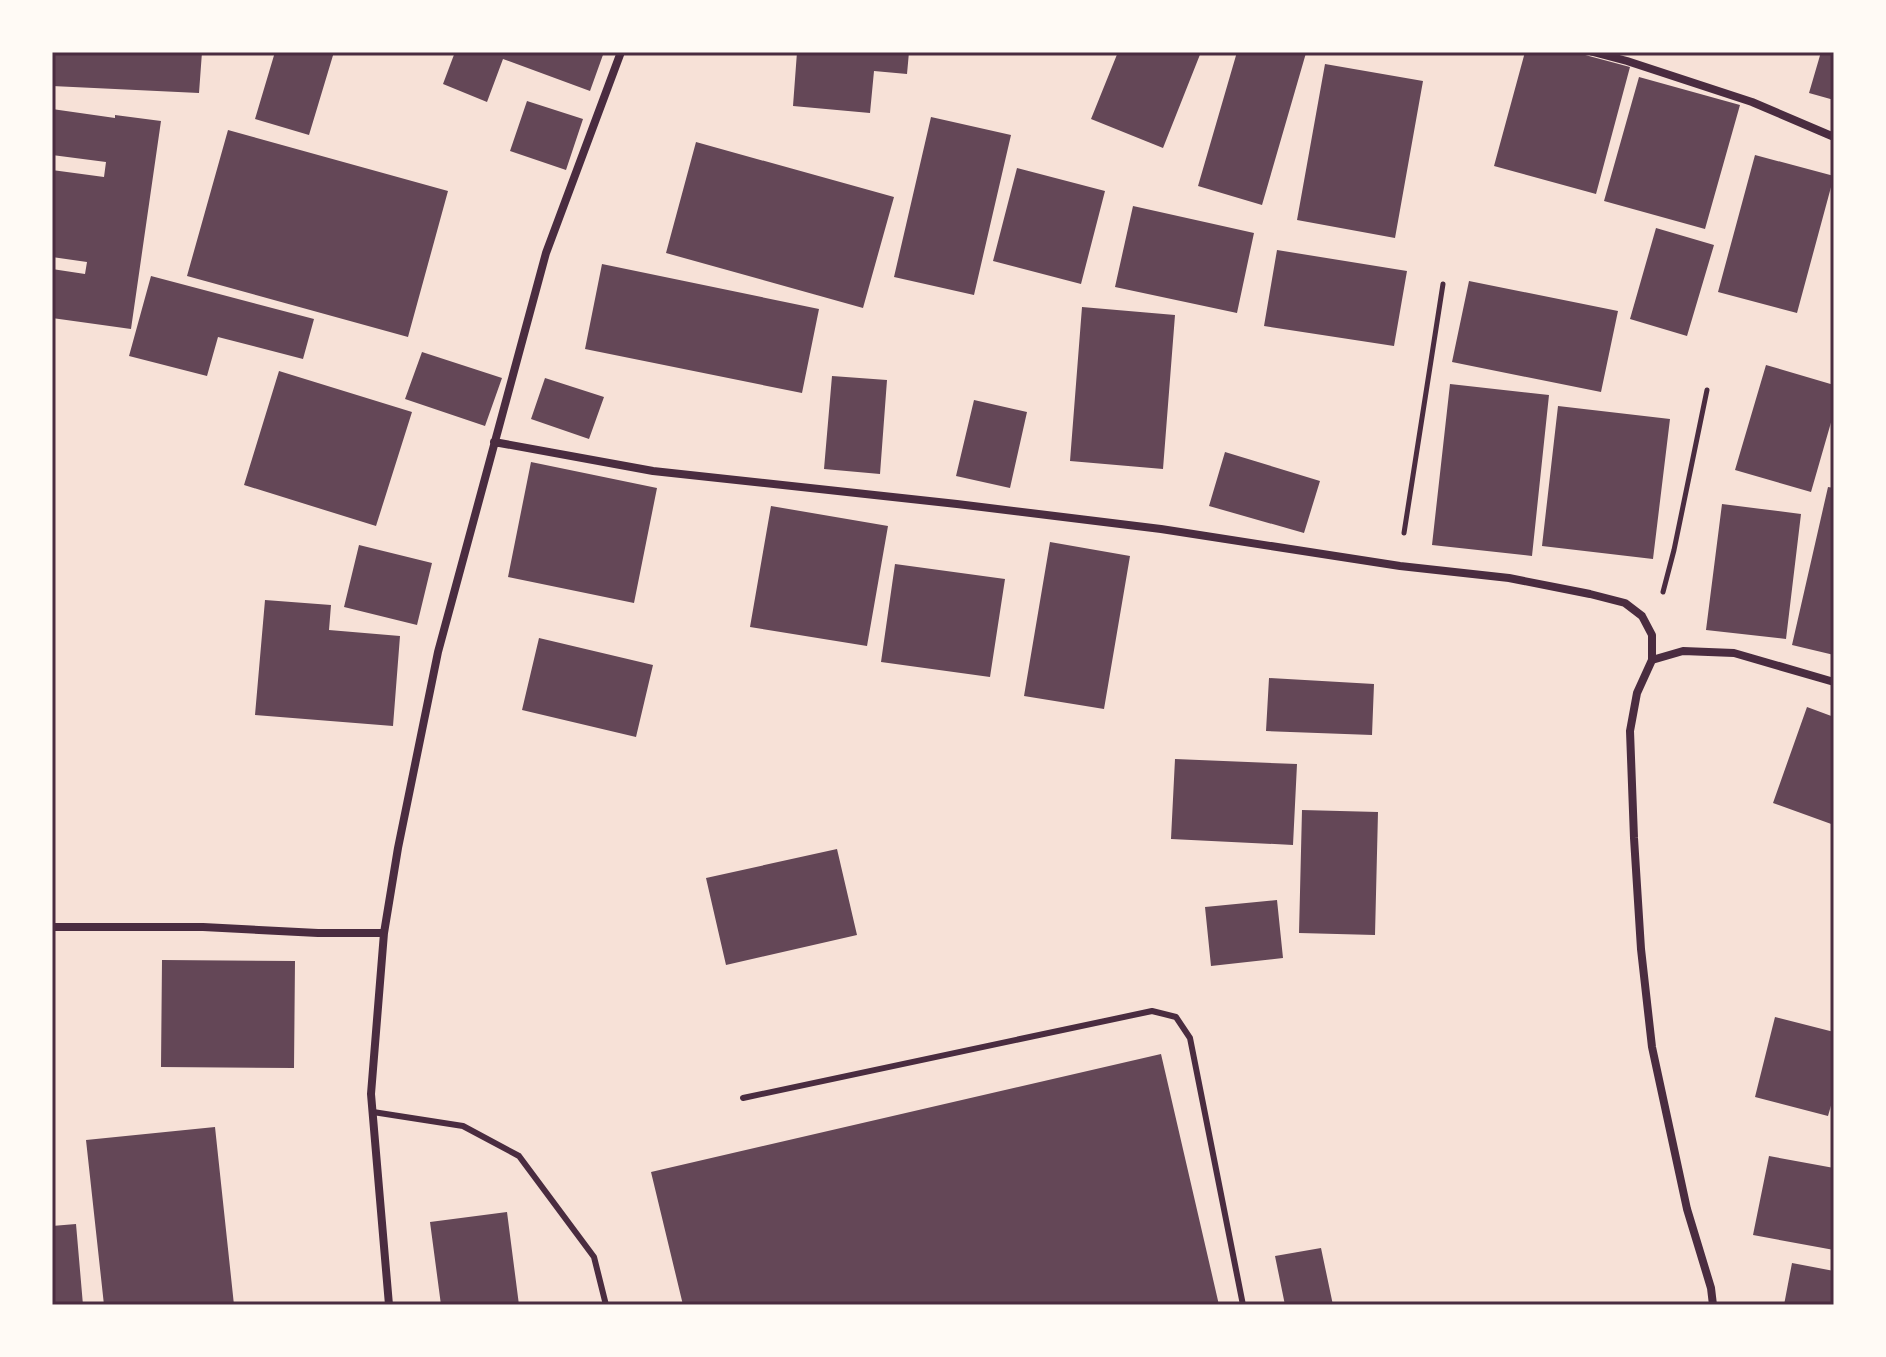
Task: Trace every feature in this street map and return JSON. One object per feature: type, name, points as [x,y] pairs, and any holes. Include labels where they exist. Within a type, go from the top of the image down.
[{"type":"street","points":[[389,1305],[371,1094],[384,933],[398,848],[438,652],[546,253],[621,52]]},
{"type":"street","points":[[1593,52],[1752,102],[1834,137]]},
{"type":"street","points":[[494,442],[653,471],[1064,516],[1400,566],[1509,578],[1625,603],[1642,616],[1652,635],[1652,660],[1637,693],[1630,731],[1641,949],[1652,1047],[1687,1209],[1711,1288],[1713,1305]]},
{"type":"street","points":[[1652,660],[1683,651],[1734,653],[1834,682]]},
{"type":"street","points":[[52,927],[203,927],[384,933]]},
{"type":"lane","points":[[743,1098],[1152,1011],[1176,1017],[1190,1038],[1243,1305]]},
{"type":"lane","points":[[373,1112],[463,1126],[519,1156],[594,1257],[606,1305]]},
{"type":"path","points":[[1400,566],[1443,284]]},
{"type":"path","points":[[1652,635],[1674,550],[1707,390]]},
{"type":"building","points":[[52,52],[202,52],[199,93],[52,86]]},
{"type":"building","points":[[275,52],[334,52],[309,135],[255,119]]},
{"type":"building","points":[[455,52],[604,52],[590,91],[503,59],[487,102],[443,84]]},
{"type":"building","points":[[797,52],[909,52],[907,74],[874,71],[870,113],[793,106]]},
{"type":"building","points":[[1118,52],[1201,52],[1163,148],[1091,119]]},
{"type":"building","points":[[1237,52],[1306,53],[1262,205],[1198,186]]},
{"type":"building","points":[[1525,52],[1574,52],[1630,67],[1596,194],[1494,166]]},
{"type":"building","points":[[1821,52],[1834,52],[1834,100],[1809,93]]},
{"type":"building","points":[[1325,64],[1423,81],[1395,238],[1297,220]]},
{"type":"building","points":[[1639,77],[1740,105],[1705,229],[1604,201]]},
{"type":"building","points":[[527,101],[583,119],[566,170],[510,151]]},
{"type":"building","points":[[52,109],[161,121],[131,329],[52,318],[52,269],[85,274],[87,262],[52,257],[52,170],[104,177],[106,162],[52,155]]},
{"type":"building","points":[[931,117],[1011,135],[974,295],[894,277]]},
{"type":"building","points":[[228,130],[448,191],[408,337],[187,276]]},
{"type":"building","points":[[696,142],[894,197],[863,308],[666,253]]},
{"type":"building","points":[[1755,155],[1834,176],[1797,313],[1718,292]]},
{"type":"building","points":[[1017,168],[1105,191],[1081,284],[993,261]]},
{"type":"building","points":[[1133,206],[1254,233],[1237,313],[1115,287]]},
{"type":"building","points":[[1656,228],[1714,245],[1687,336],[1630,319]]},
{"type":"building","points":[[1277,250],[1407,271],[1394,346],[1264,326]]},
{"type":"building","points":[[602,264],[819,309],[802,393],[585,349]]},
{"type":"building","points":[[151,276],[314,319],[303,359],[218,337],[207,376],[129,356]]},
{"type":"building","points":[[1469,281],[1618,311],[1601,392],[1452,362]]},
{"type":"building","points":[[1082,307],[1175,315],[1163,469],[1070,461]]},
{"type":"building","points":[[422,352],[502,378],[485,426],[405,399]]},
{"type":"building","points":[[1766,365],[1834,385],[1834,412],[1811,492],[1735,470]]},
{"type":"building","points":[[279,371],[412,412],[376,526],[244,485]]},
{"type":"building","points":[[832,376],[887,380],[880,474],[824,469]]},
{"type":"building","points":[[545,378],[604,397],[589,439],[531,419]]},
{"type":"building","points":[[1450,384],[1549,395],[1532,556],[1432,545]]},
{"type":"building","points":[[974,400],[1027,412],[1010,488],[956,476]]},
{"type":"building","points":[[1558,406],[1670,419],[1653,559],[1542,546]]},
{"type":"building","points":[[1225,452],[1320,481],[1304,533],[1209,506]]},
{"type":"building","points":[[531,462],[657,488],[634,603],[508,577]]},
{"type":"building","points":[[1828,487],[1834,488],[1834,655],[1792,645]]},
{"type":"building","points":[[1722,504],[1801,514],[1786,639],[1706,630]]},
{"type":"building","points":[[771,506],[888,526],[867,646],[750,627]]},
{"type":"building","points":[[1050,542],[1130,556],[1104,709],[1024,696]]},
{"type":"building","points":[[359,545],[432,563],[417,625],[344,607]]},
{"type":"building","points":[[895,564],[1005,579],[990,677],[881,662]]},
{"type":"building","points":[[265,600],[331,605],[329,630],[400,636],[393,726],[255,715]]},
{"type":"building","points":[[539,638],[653,665],[636,737],[522,710]]},
{"type":"building","points":[[1269,678],[1374,684],[1372,735],[1266,731]]},
{"type":"building","points":[[1807,707],[1834,717],[1834,825],[1773,803]]},
{"type":"building","points":[[1175,759],[1297,764],[1293,845],[1171,839]]},
{"type":"building","points":[[1302,810],[1378,812],[1375,935],[1299,933]]},
{"type":"building","points":[[837,849],[857,935],[726,965],[706,878]]},
{"type":"building","points":[[1277,900],[1283,958],[1211,966],[1205,907]]},
{"type":"building","points":[[162,960],[295,961],[294,1068],[161,1067]]},
{"type":"building","points":[[1775,1017],[1834,1032],[1834,1095],[1828,1116],[1755,1097]]},
{"type":"building","points":[[1161,1054],[1219,1305],[683,1305],[651,1172]]},
{"type":"building","points":[[215,1127],[234,1305],[104,1305],[86,1140]]},
{"type":"building","points":[[1769,1156],[1834,1168],[1834,1250],[1753,1235]]},
{"type":"building","points":[[507,1212],[519,1305],[441,1305],[430,1222]]},
{"type":"building","points":[[76,1224],[83,1305],[52,1305],[52,1226]]},
{"type":"building","points":[[1321,1248],[1333,1305],[1285,1305],[1275,1256]]},
{"type":"building","points":[[1792,1263],[1834,1271],[1834,1305],[1784,1305]]}]
